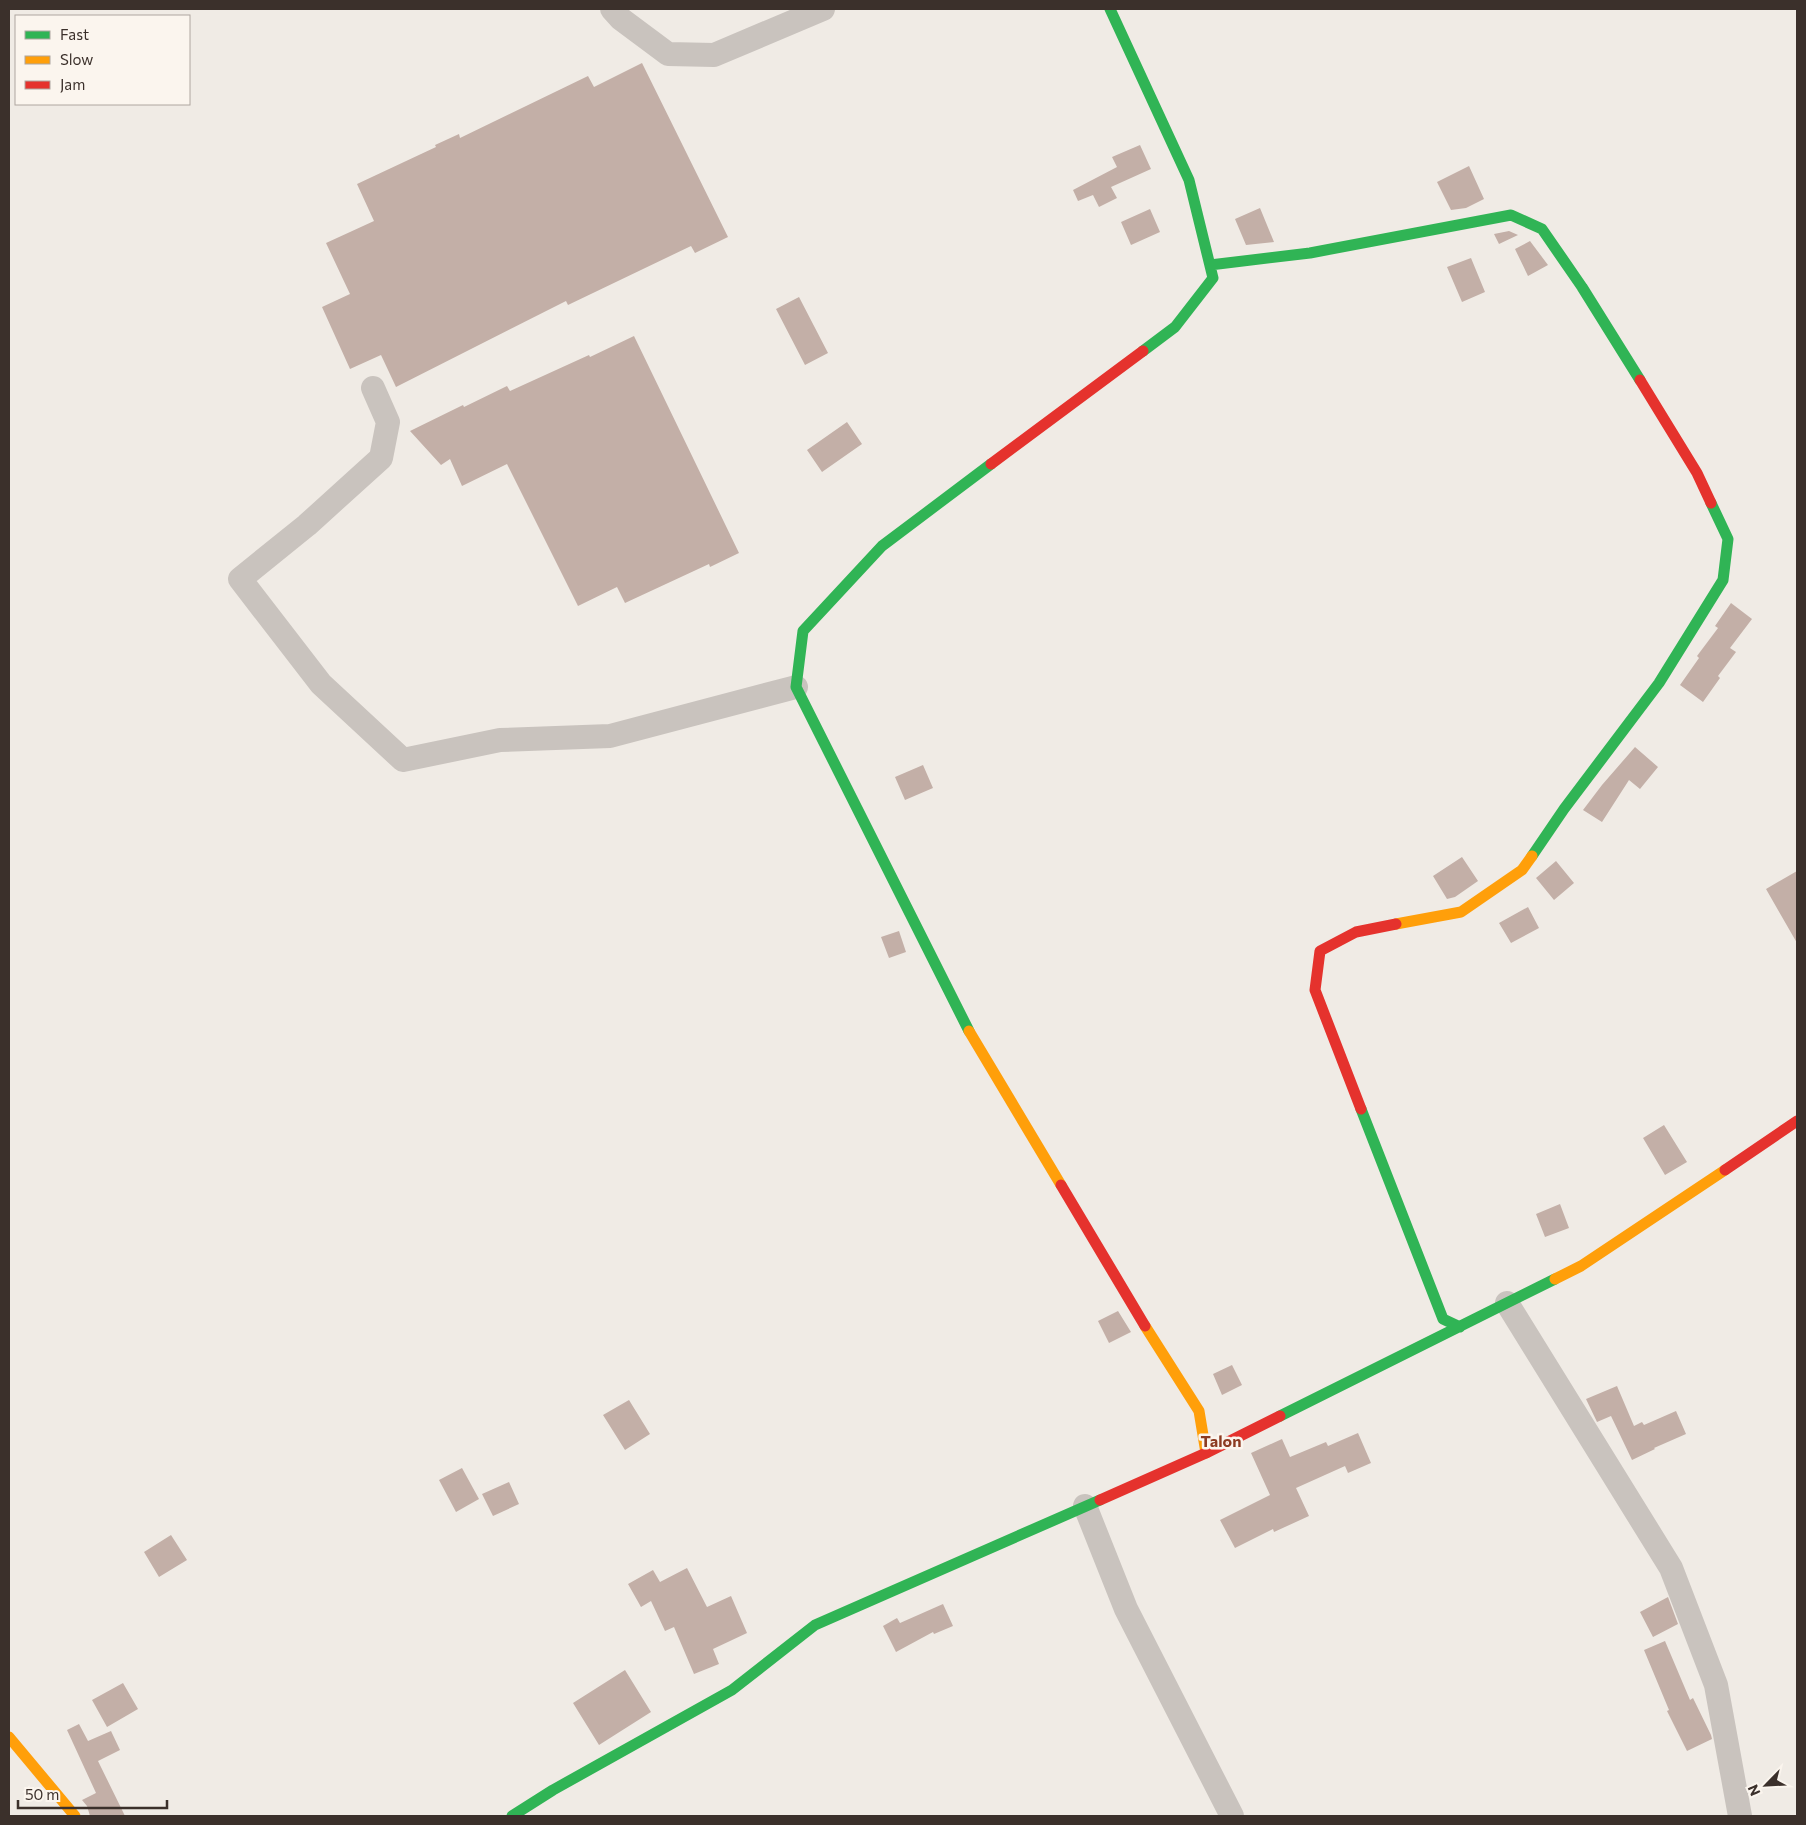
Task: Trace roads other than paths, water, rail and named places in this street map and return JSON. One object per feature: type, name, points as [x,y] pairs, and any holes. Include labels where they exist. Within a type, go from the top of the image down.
[{"type":"street","points":[[612,9],[621,19],[668,54],[714,55],[823,9]]},
{"type":"street","points":[[1110,9],[1189,180],[1214,278],[1175,327],[882,546],[803,631],[796,687],[977,1047],[1144,1324],[1199,1411],[1206,1453]]},
{"type":"street","points":[[1210,265],[1310,253],[1511,214],[1542,228],[1582,287],[1697,473],[1728,539],[1723,580],[1659,683],[1564,809],[1522,870],[1461,912],[1356,932],[1320,951],[1316,990],[1443,1319],[1460,1328]]},
{"type":"street","points":[[373,388],[388,422],[381,458],[307,524],[240,579],[321,684],[403,760],[500,740],[610,736],[796,687]]},
{"type":"street","points":[[512,1816],[553,1790],[732,1690],[815,1625],[1206,1453],[1581,1266],[1797,1121]]},
{"type":"street","points":[[1507,1303],[1670,1568],[1716,1685],[1740,1816]]},
{"type":"street","points":[[1085,1506],[1126,1609],[1232,1816]]},
{"type":"street","points":[[9,1737],[75,1816]]},
{"type":"district","name":"Talon","points":[[1221,1441]]}]
